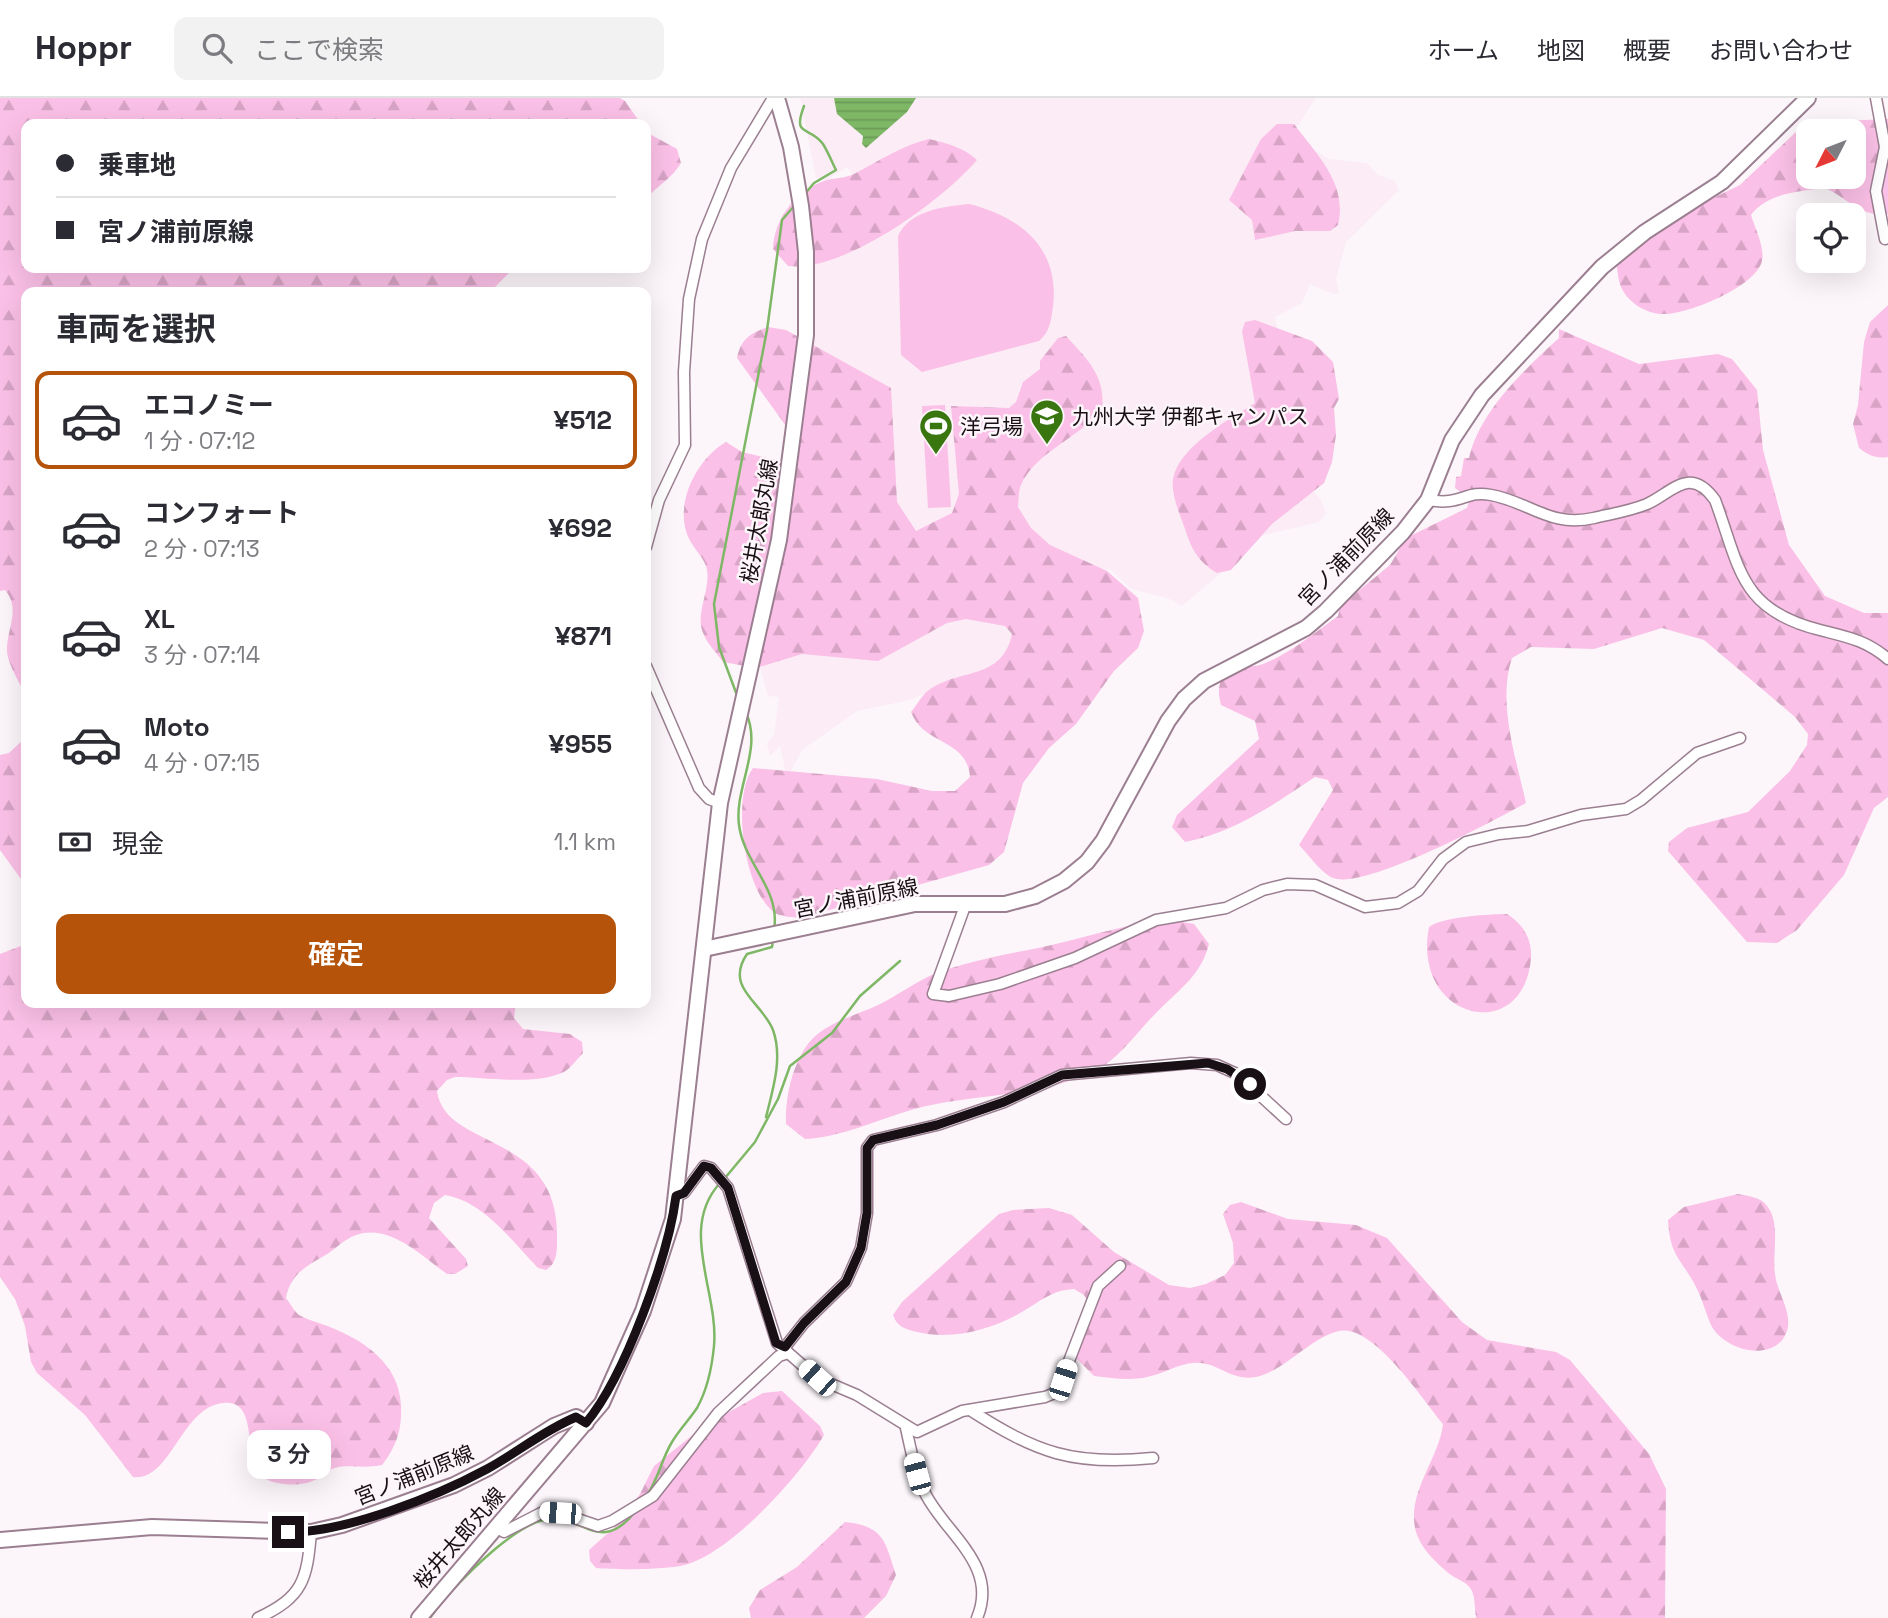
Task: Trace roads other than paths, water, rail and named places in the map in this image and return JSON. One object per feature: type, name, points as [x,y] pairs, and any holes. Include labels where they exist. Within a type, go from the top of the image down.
[{"type":"main road","name":"桜井太郎丸線","points":[[704,949],[720,803],[779,540],[798,417],[808,299],[801,206],[791,147],[775,98]]},
{"type":"main road","name":"宮ノ浦前原線","points":[[704,949],[915,904],[1005,904],[1035,896],[1064,881],[1087,862],[1103,841],[1168,721],[1185,699],[1204,681],[1306,628],[1402,532],[1427,500],[1452,440],[1466,417],[1602,267],[1645,232],[1722,182],[1808,98]]},
{"type":"main road","points":[[586,1423],[612,1386],[643,1311],[673,1219],[704,949]]},
{"type":"main road","name":"宮ノ浦前原線","points":[[0,1540],[152,1527],[311,1532],[342,1525],[454,1485],[488,1468],[554,1426],[576,1417],[586,1423]]},
{"type":"main road","name":"桜井太郎丸線","points":[[419,1618],[586,1423]]},
{"type":"street","points":[[651,529],[659,500],[685,446],[684,372],[688,312],[702,239],[731,168],[775,98]]},
{"type":"street","points":[[1876,98],[1885,147],[1878,176],[1878,209],[1885,239],[1888,238]]},
{"type":"street","points":[[1427,500],[1450,501],[1468,494],[1491,495],[1547,517],[1580,520],[1648,503],[1681,483],[1695,484],[1709,491],[1715,500],[1737,568],[1762,603],[1776,613],[1810,628],[1856,638],[1888,659]]},
{"type":"street","points":[[651,678],[699,788],[709,799],[720,803]]},
{"type":"street","points":[[965,906],[933,994],[949,996],[1000,984],[1075,958],[1156,920],[1226,908],[1263,890],[1287,884],[1314,885],[1365,907],[1398,903],[1411,897],[1443,859],[1465,842],[1528,831],[1581,815],[1626,809],[1641,800],[1697,753],[1740,738]]},
{"type":"street","points":[[496,1527],[505,1532],[543,1512],[560,1513],[598,1526],[612,1521],[653,1496],[718,1413],[786,1350],[804,1323],[846,1282],[861,1248],[867,1213],[867,1148],[873,1140],[937,1125],[1004,1102],[1062,1075],[1191,1063],[1208,1063],[1227,1069],[1250,1084],[1286,1119]]},
{"type":"street","points":[[676,1196],[684,1193],[704,1166],[711,1168],[728,1188],[776,1343],[817,1378],[876,1406],[906,1428],[923,1431],[962,1411],[1045,1397],[1057,1392],[1098,1286],[1120,1266]]},
{"type":"street","points":[[971,1410],[1027,1443],[1072,1458],[1115,1461],[1153,1458]]},
{"type":"street","points":[[906,1428],[917,1474],[926,1494],[967,1547],[976,1563],[982,1596],[977,1618]]},
{"type":"street","points":[[258,1618],[282,1607],[297,1593],[307,1571],[311,1532]]},
{"type":"waterway","points":[[804,106],[801,127],[823,144],[836,170],[814,183],[804,195]]},
{"type":"waterway","points":[[738,698],[719,647],[714,604],[767,330],[782,220],[795,205]]},
{"type":"waterway","points":[[746,713],[751,740],[740,797],[739,825],[742,839],[772,902],[774,930]]},
{"type":"waterway","points":[[766,1117],[776,1074],[776,1041],[768,1020],[747,994],[740,976],[747,954],[772,947],[773,940]]},
{"type":"waterway","points":[[725,1178],[755,1142],[778,1099],[790,1066],[832,1033],[860,996],[900,961]]},
{"type":"waterway","points":[[647,1495],[672,1442],[697,1408],[710,1370],[714,1325],[703,1262],[702,1220],[708,1201],[720,1183]]},
{"type":"waterway","points":[[447,1596],[495,1549],[524,1528],[551,1519],[602,1532],[612,1531],[635,1512]]},
{"type":"waterway","points":[[430,1618],[440,1604]]},
{"type":"place","name":"九州大学 伊都キャンパス","points":[[1047,446]]},
{"type":"place","name":"洋弓場","points":[[936,456]]}]
